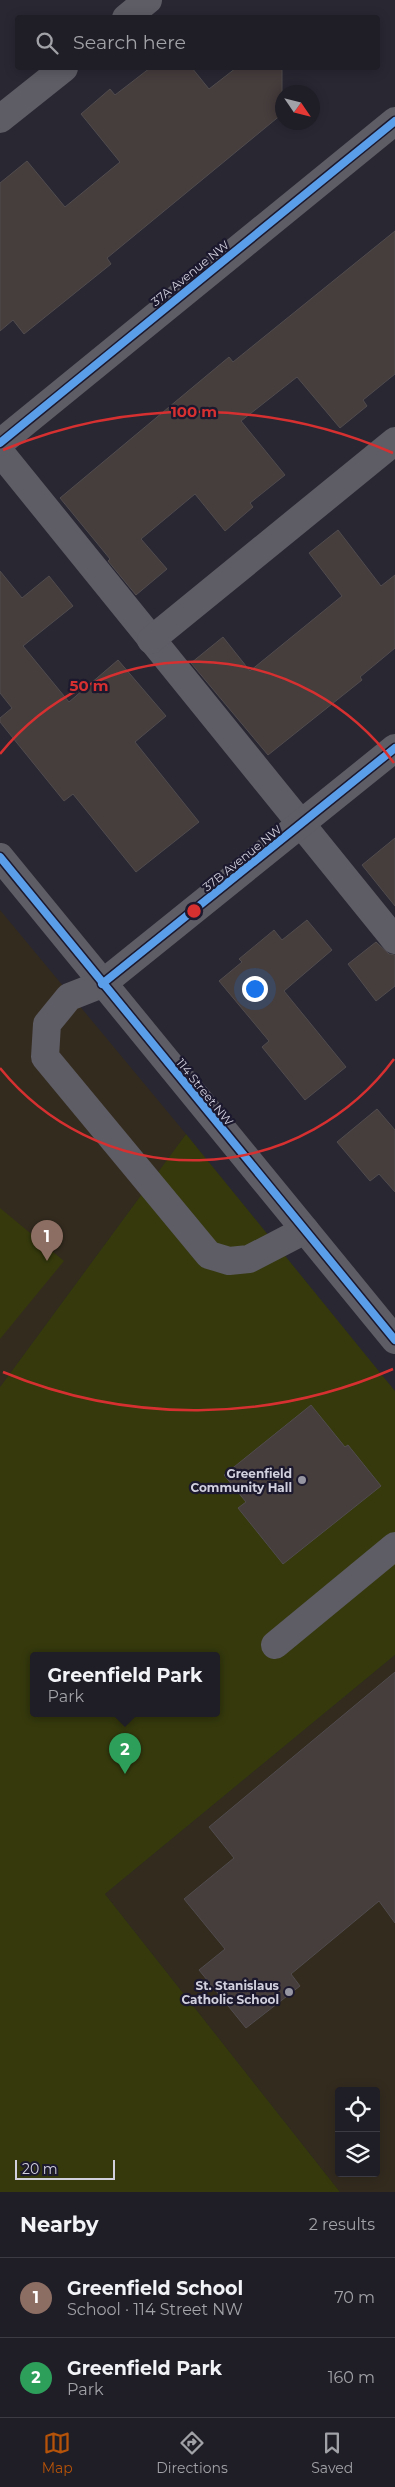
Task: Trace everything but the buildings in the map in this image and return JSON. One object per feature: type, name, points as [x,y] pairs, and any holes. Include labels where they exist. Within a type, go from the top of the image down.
[{"type":"street","points":[[130,15],[148,0]]},
{"type":"street","points":[[0,118],[61,70]]},
{"type":"street","name":"37A Avenue NW","points":[[0,443],[395,121]]},
{"type":"street","points":[[152,640],[395,441]]},
{"type":"street","points":[[0,452],[395,940]]},
{"type":"street","name":"37B Avenue NW","points":[[305,1230],[250,1260],[229,1261],[209,1255],[45,1056],[46,1024],[69,997],[102,984],[395,748]]},
{"type":"street","name":"114 Street NW","points":[[0,857],[395,1340]]},
{"type":"street","points":[[275,1645],[395,1546]]},
{"type":"shaded area","points":[[0,910],[186,1134],[0,1387]]},
{"type":"shaded area","name":"St. Stanislaus Catholic School","points":[[395,1655],[395,2192],[340,2192],[105,1894]]},
{"type":"green space","points":[[186,1134],[395,1391],[395,1655],[105,1894],[340,2192],[0,2192],[0,1387]]},
{"type":"green space","points":[[0,1208],[64,1261],[0,1339]]},
{"type":"cycle path","points":[[0,443],[395,121]]},
{"type":"cycle path","points":[[102,984],[395,748]]},
{"type":"cycle path","points":[[0,857],[395,1340]]},
{"type":"place","name":"Greenfield School","points":[[47,1261]]},
{"type":"place","name":"Greenfield Community Hall","points":[[302,1480]]},
{"type":"place","name":"Greenfield Park","points":[[125,1774]]},
{"type":"place","name":"St. Stanislaus Catholic School","points":[[289,1992]]}]
